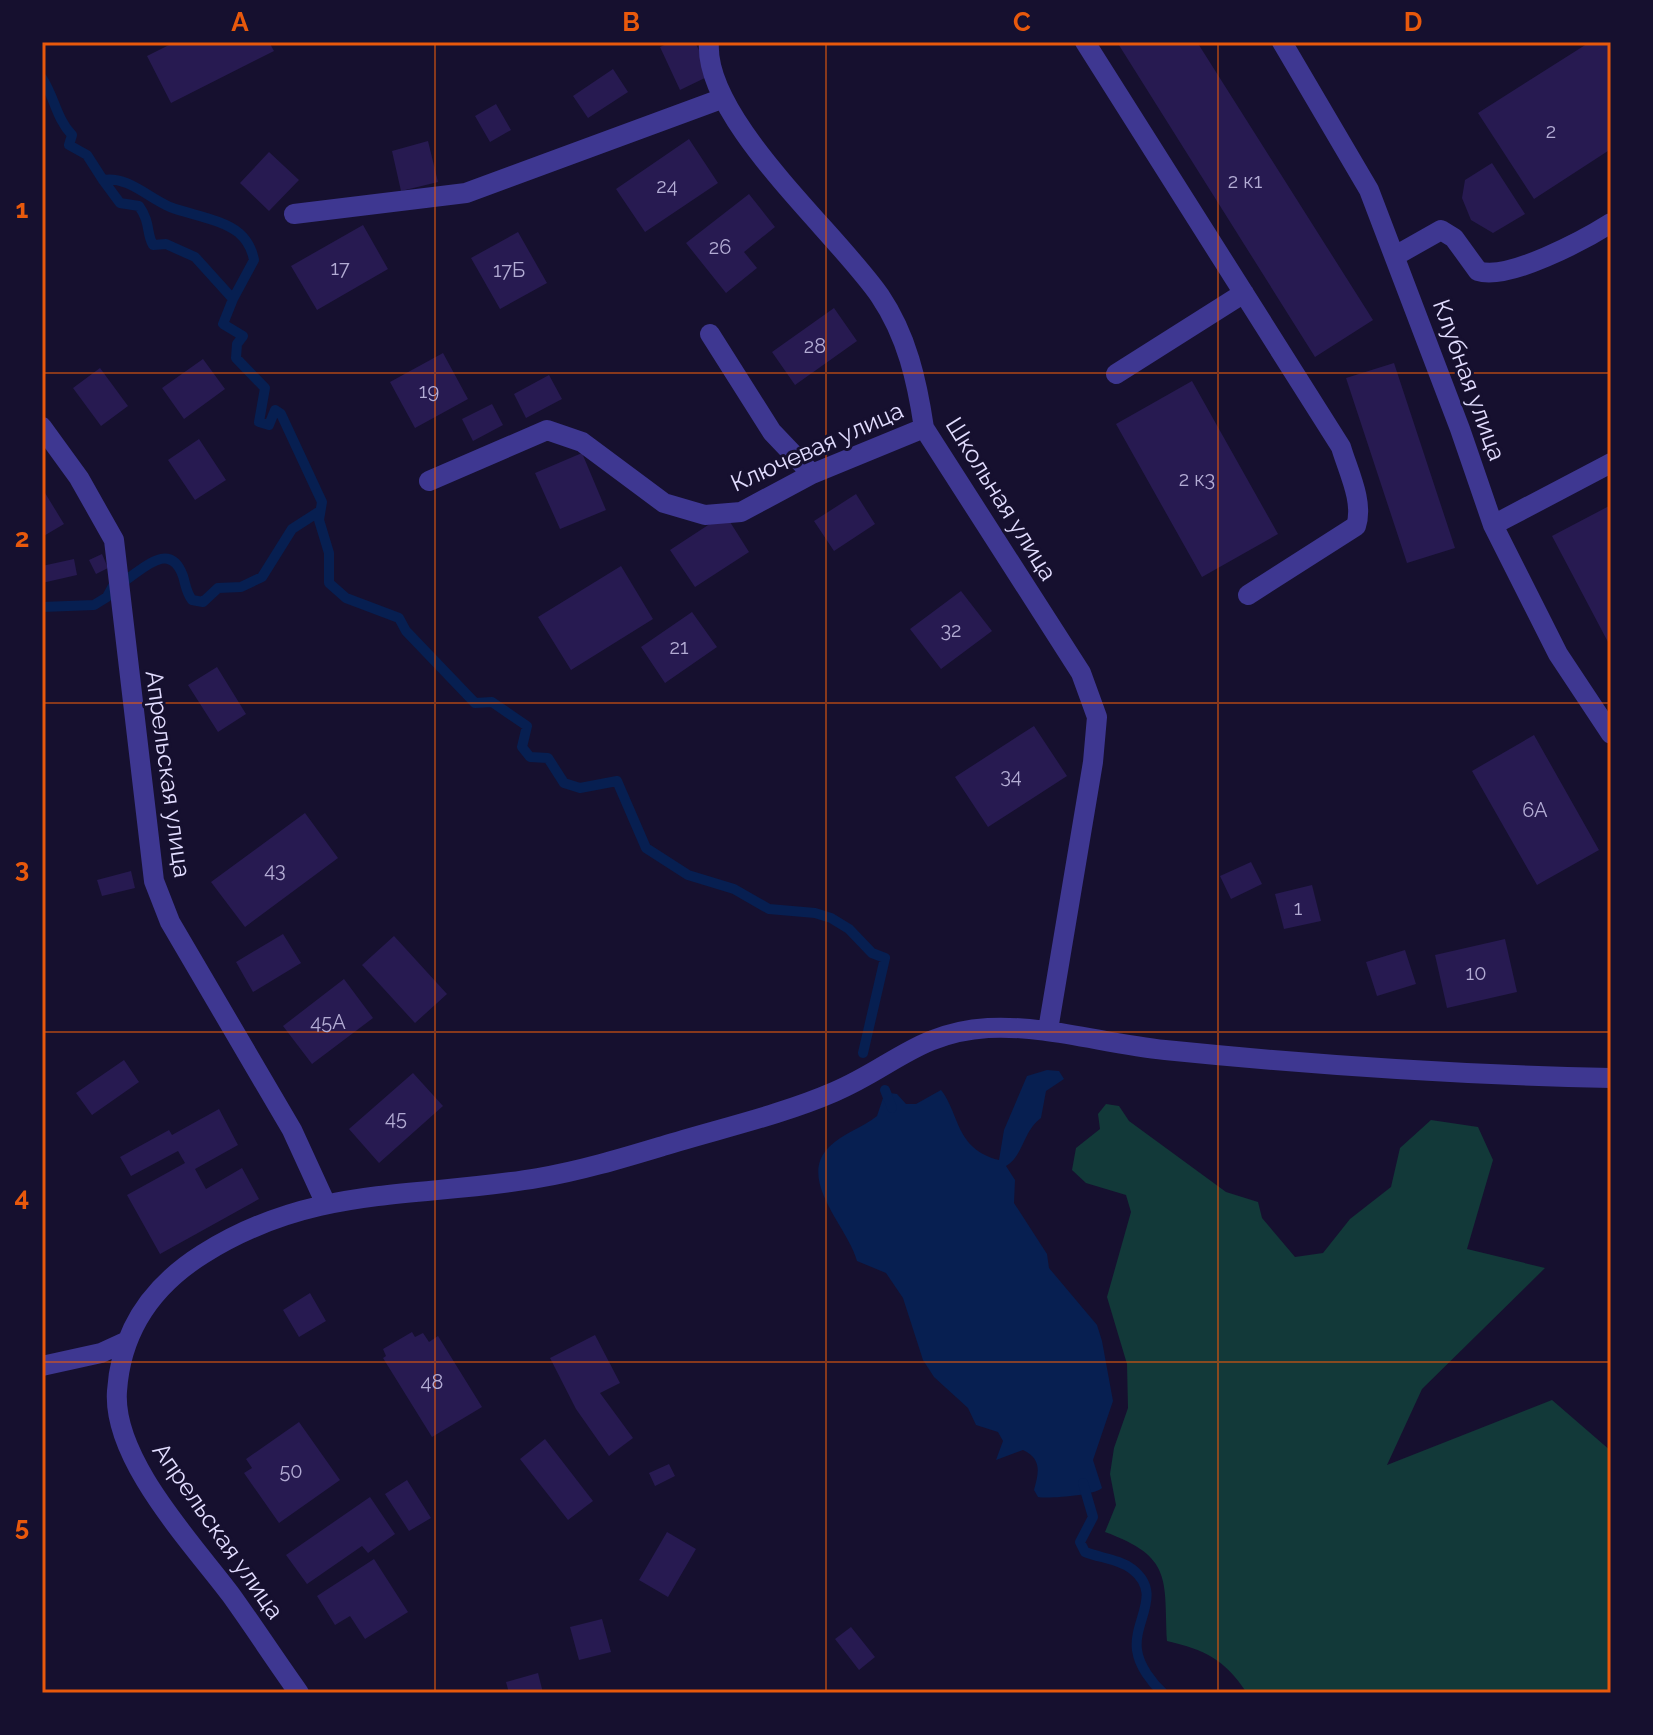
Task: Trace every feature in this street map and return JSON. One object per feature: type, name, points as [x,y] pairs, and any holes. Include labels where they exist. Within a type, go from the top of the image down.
[{"type":"street","name":"Школьная улица","points":[[709,42],[721,99],[804,208],[879,295],[903,337],[917,386],[924,428],[1081,673],[1097,717],[1093,762],[1048,1030]]},
{"type":"street","points":[[1085,42],[1341,447],[1359,516],[1356,526],[1248,595]]},
{"type":"street","name":"Клубная улица","points":[[1282,42],[1369,190],[1493,525],[1558,654],[1611,734]]},
{"type":"street","points":[[294,214],[466,193],[721,99]]},
{"type":"street","points":[[1395,256],[1441,230],[1454,238],[1478,271],[1496,273],[1574,247],[1611,223]]},
{"type":"street","points":[[1116,374],[1244,293]]},
{"type":"street","points":[[710,334],[772,432],[812,474]]},
{"type":"street","name":"Апрельская улица","points":[[42,427],[79,478],[114,540],[154,881],[170,922],[292,1130],[325,1202]]},
{"type":"street","name":"Ключевая улица","points":[[429,481],[547,430],[582,442],[664,503],[705,515],[741,512],[812,474],[924,428]]},
{"type":"street","points":[[1493,525],[1611,463]]},
{"type":"street","name":"Апрельская улица","points":[[299,1693],[143,1476],[124,1433],[116,1398],[125,1342],[139,1312],[155,1293],[201,1255],[271,1219],[325,1202],[540,1178],[655,1148],[835,1092],[912,1047],[938,1037],[979,1028],[1048,1030],[1165,1050],[1519,1077],[1611,1078]]},
{"type":"street","points":[[42,1366],[101,1353],[125,1342]]},
{"type":"green space","points":[[1106,1104],[1119,1106],[1129,1121],[1226,1192],[1258,1202],[1262,1218],[1295,1257],[1323,1253],[1350,1219],[1391,1187],[1400,1148],[1431,1120],[1478,1127],[1493,1160],[1467,1249],[1545,1268],[1422,1389],[1387,1465],[1552,1400],[1611,1451],[1611,1693],[1247,1693],[1230,1672],[1213,1658],[1193,1648],[1167,1641],[1164,1586],[1154,1561],[1127,1541],[1105,1532],[1116,1505],[1110,1474],[1114,1448],[1128,1408],[1127,1364],[1107,1297],[1131,1212],[1126,1195],[1086,1183],[1072,1170],[1076,1148],[1100,1129],[1098,1114]]},
{"type":"water","points":[[1047,1070],[1059,1071],[1064,1079],[1046,1091],[1041,1118],[1030,1129],[1017,1156],[1006,1166],[1015,1180],[1014,1203],[1047,1254],[1049,1268],[1097,1325],[1113,1401],[1093,1460],[1102,1488],[1062,1497],[1038,1497],[1034,1490],[1038,1472],[1036,1462],[1023,1450],[996,1460],[1003,1441],[998,1432],[976,1425],[968,1408],[934,1377],[923,1360],[903,1298],[886,1273],[857,1261],[821,1189],[818,1174],[820,1160],[829,1147],[877,1116],[883,1098],[890,1093],[897,1094],[906,1104],[916,1104],[941,1090],[966,1139],[985,1155],[999,1160],[1004,1130],[1027,1076]]},
{"type":"building","points":[[175,42],[269,42],[274,51],[171,103],[147,56]]},
{"type":"building","points":[[671,42],[695,42],[711,75],[680,90],[660,47]]},
{"type":"building","points":[[1117,42],[1197,42],[1373,320],[1315,357]]},
{"type":"building","points":[[1590,42],[1611,42],[1611,149],[1534,199],[1478,113]]},
{"type":"building","points":[[613,69],[628,92],[588,118],[573,96]]},
{"type":"building","points":[[496,104],[511,130],[490,142],[475,116]]},
{"type":"building","points":[[689,139],[718,183],[645,232],[616,189]]},
{"type":"building","points":[[428,141],[438,182],[401,191],[392,151]]},
{"type":"building","points":[[269,152],[299,180],[269,211],[240,183]]},
{"type":"building","points":[[1492,163],[1525,214],[1493,233],[1471,220],[1462,198],[1465,180]]},
{"type":"building","points":[[749,194],[775,227],[744,252],[757,268],[726,293],[686,243]]},
{"type":"building","points":[[363,225],[388,269],[317,310],[291,266]]},
{"type":"building","points":[[518,232],[547,283],[500,309],[471,258]]},
{"type":"building","points":[[834,308],[857,341],[795,385],[772,352]]},
{"type":"building","points":[[443,353],[468,399],[415,428],[390,382]]},
{"type":"building","points":[[203,359],[225,389],[184,419],[162,388]]},
{"type":"building","points":[[1394,363],[1455,548],[1407,563],[1346,378]]},
{"type":"building","points":[[100,368],[128,406],[101,426],[73,388]]},
{"type":"building","points":[[549,375],[562,399],[526,418],[514,394]]},
{"type":"building","points":[[1192,381],[1278,534],[1202,577],[1116,424]]},
{"type":"building","points":[[492,404],[503,425],[473,441],[462,419]]},
{"type":"building","points":[[199,439],[226,480],[195,500],[168,460]]},
{"type":"building","points":[[582,453],[606,510],[560,529],[535,473]]},
{"type":"building","points":[[42,488],[64,524],[42,537]]},
{"type":"building","points":[[856,494],[875,524],[834,551],[814,521]]},
{"type":"building","points":[[1611,505],[1611,641],[1608,642],[1552,536]]},
{"type":"building","points":[[725,514],[749,552],[695,587],[670,550]]},
{"type":"building","points":[[102,554],[108,568],[96,574],[89,560]]},
{"type":"building","points":[[74,559],[77,575],[42,583],[42,566]]},
{"type":"building","points":[[621,566],[653,619],[571,670],[538,617]]},
{"type":"building","points":[[961,591],[992,631],[941,669],[910,629]]},
{"type":"building","points":[[692,612],[717,647],[665,683],[641,647]]},
{"type":"building","points":[[217,667],[246,714],[218,732],[188,685]]},
{"type":"building","points":[[1034,726],[1067,776],[988,827],[955,777]]},
{"type":"building","points":[[1534,735],[1599,850],[1537,885],[1472,771]]},
{"type":"building","points":[[305,813],[338,858],[245,927],[211,882]]},
{"type":"building","points":[[1251,862],[1262,884],[1231,899],[1220,876]]},
{"type":"building","points":[[131,871],[135,888],[102,896],[97,880]]},
{"type":"building","points":[[1312,885],[1321,921],[1284,929],[1275,894]]},
{"type":"building","points":[[283,934],[301,963],[253,992],[236,962]]},
{"type":"building","points":[[394,936],[447,994],[415,1023],[362,965]]},
{"type":"building","points":[[1505,939],[1517,992],[1447,1008],[1435,955]]},
{"type":"building","points":[[1405,950],[1416,984],[1377,996],[1366,962]]},
{"type":"building","points":[[344,979],[373,1018],[312,1064],[283,1026]]},
{"type":"building","points":[[124,1060],[139,1082],[92,1115],[76,1093]]},
{"type":"building","points":[[413,1073],[443,1106],[379,1163],[349,1129]]},
{"type":"building","points":[[219,1109],[238,1145],[195,1169],[206,1189],[242,1168],[259,1199],[160,1254],[127,1195],[185,1163],[178,1151],[131,1176],[120,1157],[169,1130],[172,1135]]},
{"type":"building","points":[[310,1293],[326,1321],[299,1337],[283,1310]]},
{"type":"building","points":[[412,1332],[415,1337],[423,1333],[429,1342],[438,1336],[482,1407],[432,1437],[383,1358],[386,1356],[383,1349]]},
{"type":"building","points":[[595,1335],[620,1383],[600,1393],[633,1438],[609,1456],[576,1409],[550,1358]]},
{"type":"building","points":[[299,1422],[340,1480],[279,1523],[244,1473],[252,1468],[246,1459]]},
{"type":"building","points":[[545,1439],[593,1501],[568,1520],[520,1459]]},
{"type":"building","points":[[669,1464],[675,1476],[655,1486],[649,1473]]},
{"type":"building","points":[[407,1480],[431,1518],[409,1531],[385,1494]]},
{"type":"building","points":[[370,1497],[395,1534],[368,1553],[362,1546],[307,1584],[286,1555]]},
{"type":"building","points":[[667,1532],[696,1549],[668,1597],[639,1580]]},
{"type":"building","points":[[374,1559],[408,1612],[365,1639],[350,1616],[335,1625],[317,1596]]},
{"type":"building","points":[[602,1619],[611,1652],[579,1660],[570,1627]]},
{"type":"building","points":[[851,1627],[875,1657],[859,1670],[835,1639]]},
{"type":"building","points":[[538,1673],[543,1693],[509,1693],[506,1682]]},
{"type":"waterway","points":[[42,78],[62,122],[72,135],[69,145],[87,155],[103,180],[129,184],[170,207],[224,224],[239,233],[254,260],[233,299]]},
{"type":"waterway","points":[[103,180],[120,203],[139,206],[153,245],[166,244],[195,257],[233,299],[223,324],[243,336],[237,344],[236,358],[265,388],[259,422],[269,425],[275,410],[281,414],[322,502],[319,520],[329,553],[329,583],[346,598],[399,618],[406,631],[475,703],[492,702],[527,726],[522,747],[530,757],[548,758],[564,783],[580,788],[617,781],[646,848],[688,875],[734,889],[769,909],[815,913],[831,918],[849,929],[872,953],[885,958],[863,1053]]},
{"type":"waterway","points":[[126,580],[156,560],[171,560],[178,565],[192,600],[203,602],[218,588],[241,587],[262,577],[292,529],[320,511]]},
{"type":"waterway","points":[[42,607],[94,605],[107,597],[113,586]]},
{"type":"waterway","points":[[885,1090],[892,1108]]},
{"type":"waterway","points":[[1083,1483],[1093,1517],[1080,1542],[1085,1552],[1121,1563],[1141,1578],[1147,1598],[1137,1650],[1147,1674],[1163,1693]]}]
